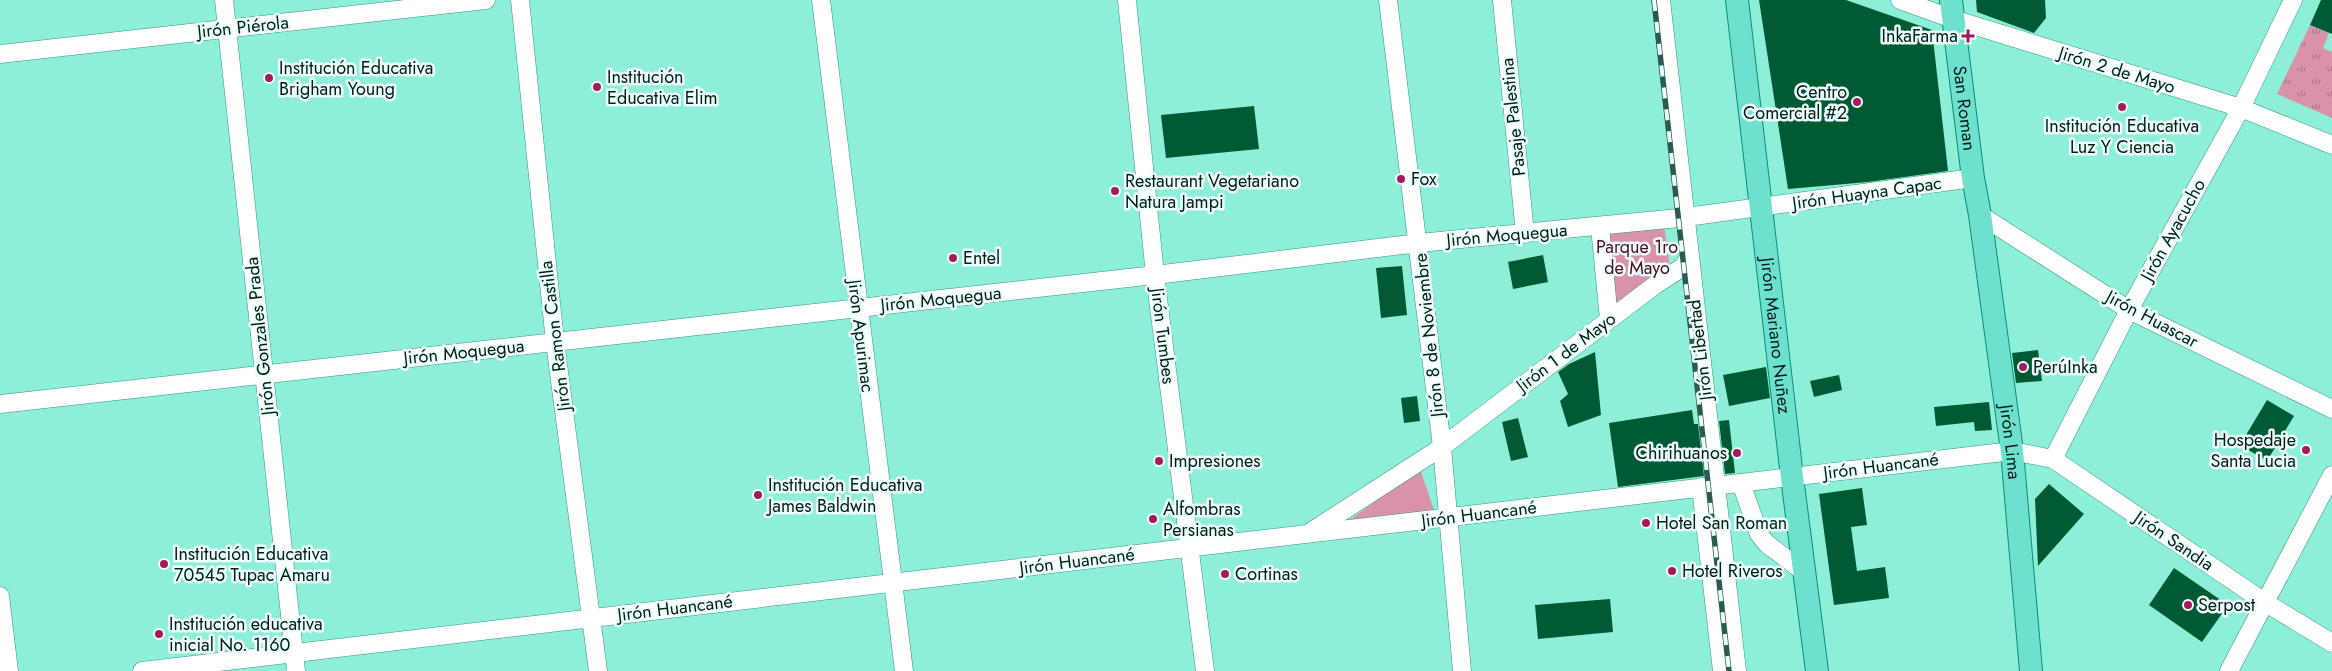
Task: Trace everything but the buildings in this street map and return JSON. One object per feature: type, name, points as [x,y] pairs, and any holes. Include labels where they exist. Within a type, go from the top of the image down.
[{"type":"main road","name":"Jirón Mariano Nuñez","points":[[1737,0],[1792,477],[1817,671]]},
{"type":"main road","name":"San Roman","points":[[1952,10],[1973,178],[1980,214]]},
{"type":"main road","name":"Jirón Lima","points":[[1980,214],[2012,451],[2031,671]]},
{"type":"street","name":"Jirón Gonzales Prada","points":[[224,0],[296,671]]},
{"type":"street","name":"Jirón Piérola","points":[[0,54],[486,0]]},
{"type":"street","name":"Jirón Ramon Castilla","points":[[520,0],[555,342],[598,671]]},
{"type":"street","name":"Jirón Apurimac","points":[[821,0],[857,308],[894,582],[904,671]]},
{"type":"street","name":"Jirón Tumbes","points":[[1127,0],[1155,275],[1204,671]]},
{"type":"street","name":"Jirón 8 de Noviembre","points":[[1388,0],[1442,447],[1462,671]]},
{"type":"street","name":"Pasaje Palestina","points":[[1502,0],[1525,234]]},
{"type":"street","name":"Jirón Libertad","points":[[1661,0],[1686,217],[1708,487],[1737,671]]},
{"type":"street","name":"Jirón 2 de Mayo","points":[[1900,0],[1952,10],[2241,108],[2332,145]]},
{"type":"street","name":"Jirón Ayacucho","points":[[2052,459],[2129,310],[2241,108],[2293,0]]},
{"type":"street","name":"Jirón Huayna Capac","points":[[1762,208],[1973,178]]},
{"type":"street","name":"Jirón Moquegua","points":[[0,404],[1155,275],[1418,243],[1600,227],[1762,208]]},
{"type":"street","name":"Jirón Huascar","points":[[1980,214],[2129,310],[2332,409]]},
{"type":"street","points":[[1600,227],[1609,320]]},
{"type":"street","name":"Jirón 1 de Mayo","points":[[1308,534],[1442,447],[1654,285],[1683,267],[1689,258]]},
{"type":"street","name":"Jirón Huancané","points":[[142,671],[2012,451]]},
{"type":"street","name":"Jirón Sandia","points":[[2012,451],[2052,459],[2266,603],[2332,643]]},
{"type":"street","points":[[2229,671],[2332,475]]},
{"type":"street","points":[[1741,483],[1759,534],[1767,544],[1804,572]]},
{"type":"street","points":[[1708,487],[1722,671]]},
{"type":"street","points":[[0,596],[9,671]]},
{"type":"green space","points":[[2310,25],[2329,33],[2323,48],[2332,52],[2332,118],[2277,94]]},
{"type":"green space","name":"Parque 1ro de Mayo","points":[[1664,224],[1670,269],[1611,313],[1603,231]]},
{"type":"green space","points":[[1420,469],[1434,510],[1348,521]]},
{"type":"railway","points":[[1654,0],[1729,671]]},
{"type":"place","name":"InkaFarma","points":[[1968,36]]},
{"type":"place","name":"Institución Educativa Brigham Young","points":[[269,78]]},
{"type":"place","name":"Institución Educativa Elim","points":[[597,87]]},
{"type":"place","name":"Centro Comercial #2","points":[[1857,102]]},
{"type":"place","name":"Institución Educativa Luz Y Ciencia","points":[[2122,107]]},
{"type":"place","name":"Fox","points":[[1401,179]]},
{"type":"place","name":"Restaurant Vegetariano Natura Jampi","points":[[1115,191]]},
{"type":"place","name":"Entel","points":[[953,258]]},
{"type":"place","name":"PerúInka","points":[[2023,367]]},
{"type":"place","name":"Hospedaje Santa Lucia","points":[[2306,450]]},
{"type":"place","name":"Chirihuanos","points":[[1737,453]]},
{"type":"place","name":"Impresiones","points":[[1159,461]]},
{"type":"place","name":"Institución Educativa James Baldwin","points":[[758,495]]},
{"type":"place","name":"Alfombras Persianas","points":[[1153,519]]},
{"type":"place","name":"Hotel San Roman","points":[[1646,523]]},
{"type":"place","name":"Institución Educativa 70545 Tupac Amaru","points":[[164,564]]},
{"type":"place","name":"Hotel Riveros","points":[[1672,571]]},
{"type":"place","name":"Cortinas","points":[[1225,574]]},
{"type":"place","name":"Serpost","points":[[2188,605]]},
{"type":"place","name":"Institución educativa inicial No. 1160","points":[[159,634]]}]
